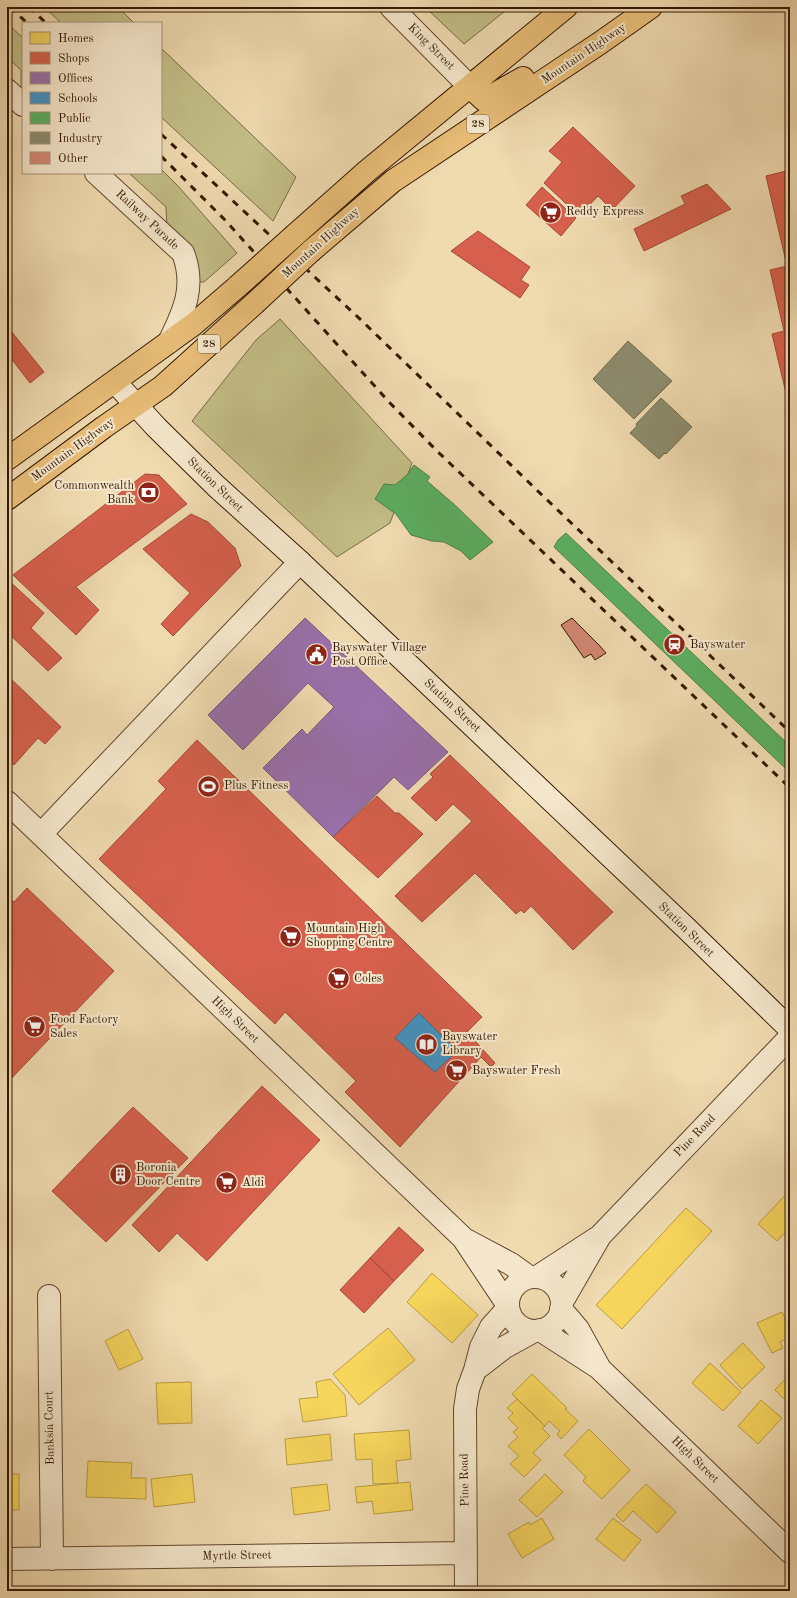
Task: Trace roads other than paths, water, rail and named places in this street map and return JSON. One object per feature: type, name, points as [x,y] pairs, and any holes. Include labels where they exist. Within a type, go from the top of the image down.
[{"type":"main road","name":"Mountain Highway","points":[[7,459],[194,324],[367,171],[566,7]]},
{"type":"main road","points":[[470,87],[484,100],[645,7]]},
{"type":"main road","name":"Mountain Highway","points":[[7,499],[163,386],[311,251],[393,181],[600,43],[651,7]]},
{"type":"street","name":"King Street","points":[[391,7],[470,87]]},
{"type":"street","points":[[7,90],[22,104]]},
{"type":"street","name":"Railway Parade","points":[[97,174],[183,253],[189,276],[187,297],[182,314],[169,342]]},
{"type":"street","name":"Station Street","points":[[115,382],[216,486],[300,562],[686,928],[790,1029]]},
{"type":"street","points":[[41,834],[300,562]]},
{"type":"street","name":"High Street","points":[[7,802],[463,1238],[507,1306]]},
{"type":"street","name":"Pine Road","points":[[533,1277],[600,1236],[790,1037]]},
{"type":"street","name":"Pine Road","points":[[562,1306],[600,1236]]},
{"type":"street","name":"High Street","points":[[463,1238],[533,1277]]},
{"type":"street","points":[[533,1277],[546,1279],[554,1285],[560,1293],[562,1306],[557,1319],[550,1326],[537,1331],[525,1329],[517,1324],[511,1317],[507,1306],[510,1292],[518,1282],[533,1277]]},
{"type":"street","name":"Banksia Court","points":[[49,1296],[52,1559]]},
{"type":"street","name":"Pine Road","points":[[466,1591],[465,1408],[468,1389],[476,1370],[481,1348],[492,1327],[507,1306]]},
{"type":"street","name":"High Street","points":[[562,1306],[578,1329],[599,1368]]},
{"type":"street","name":"High Street","points":[[537,1331],[599,1368],[790,1552]]},
{"type":"street","name":"Pine Road","points":[[476,1370],[505,1348],[537,1331]]},
{"type":"street","name":"Myrtle Street","points":[[7,1559],[466,1553]]},
{"type":"railway","points":[[10,7],[26,22]]},
{"type":"railway","points":[[29,7],[45,22]]},
{"type":"railway","points":[[162,135],[361,320],[790,732]]},
{"type":"railway","points":[[162,157],[225,220],[390,403],[437,451],[790,788]]},
{"type":"place","name":"Reddy Express","points":[[551,212]]},
{"type":"place","name":"Commonwealth Bank","points":[[149,493]]},
{"type":"place","name":"Bayswater","points":[[675,645]]},
{"type":"place","name":"Bayswater Village Post Office","points":[[316,655]]},
{"type":"place","name":"Plus Fitness","points":[[208,786]]},
{"type":"place","name":"Mountain High Shopping Centre","points":[[290,936]]},
{"type":"place","name":"Coles","points":[[339,979]]},
{"type":"place","name":"Food Factory Sales","points":[[34,1027]]},
{"type":"place","name":"Bayswater Library","points":[[426,1044]]},
{"type":"place","name":"Bayswater Fresh","points":[[457,1071]]},
{"type":"place","name":"Boronia Door Centre","points":[[120,1175]]},
{"type":"place","name":"Aldi","points":[[226,1183]]}]
